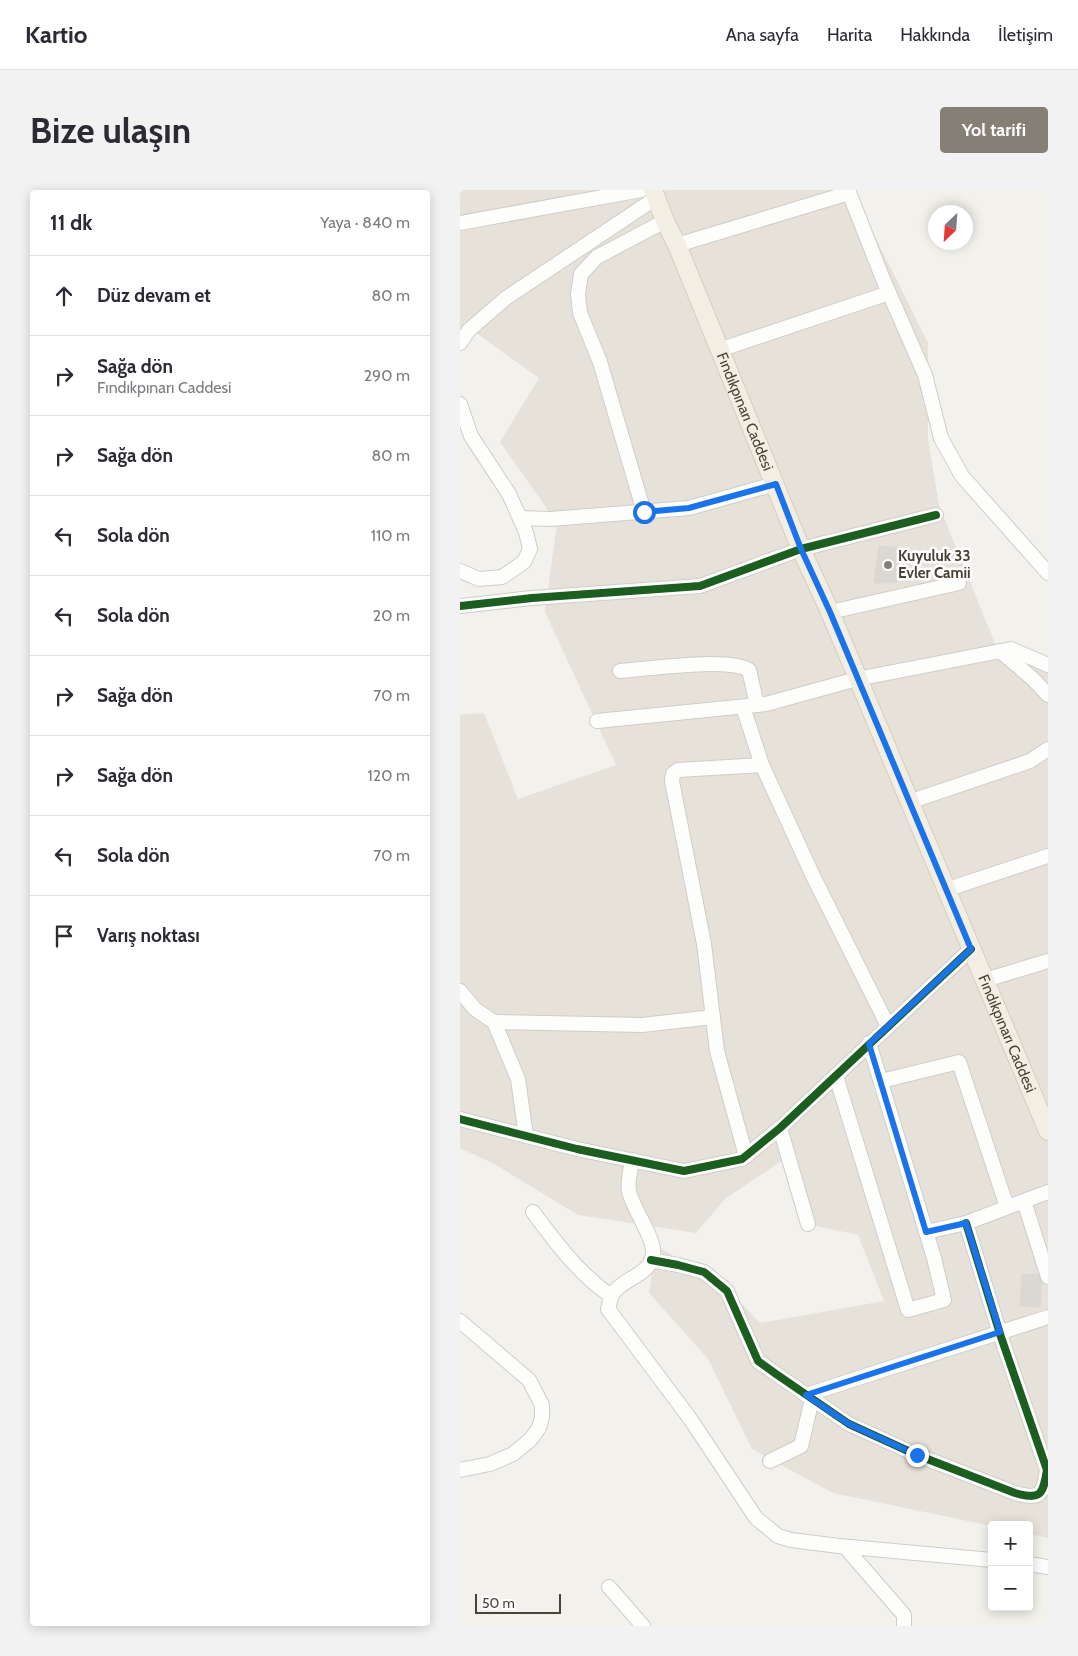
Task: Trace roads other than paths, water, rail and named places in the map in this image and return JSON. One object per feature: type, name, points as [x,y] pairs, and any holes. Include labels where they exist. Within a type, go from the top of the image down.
[{"type":"main road","name":"Fındıkpınarı Caddesi","points":[[650,193],[677,245],[801,549],[830,612],[945,890],[1048,1131]]},
{"type":"street","points":[[677,245],[849,191],[889,292],[925,375],[941,438],[962,476],[1048,573]]},
{"type":"street","points":[[460,222],[650,193]]},
{"type":"street","points":[[460,343],[469,330],[506,298],[650,193]]},
{"type":"street","points":[[644,512],[600,362],[580,313],[578,294],[581,274],[597,257],[665,220]]},
{"type":"street","points":[[719,350],[889,292]]},
{"type":"street","points":[[460,404],[471,436],[509,494],[526,532],[530,549],[524,562],[502,577],[479,579],[460,571]]},
{"type":"street","points":[[520,518],[550,519],[689,508],[776,484]]},
{"type":"street","points":[[460,606],[532,598],[700,586],[801,549],[936,515]]},
{"type":"street","points":[[830,612],[959,583]]},
{"type":"street","points":[[597,721],[766,704],[857,679],[1011,648],[1048,664]]},
{"type":"street","points":[[1000,650],[1048,695]]},
{"type":"street","points":[[620,671],[724,663],[742,666],[749,670],[750,706],[762,765],[812,876],[888,1026]]},
{"type":"street","points":[[909,802],[1030,761],[1048,749]]},
{"type":"street","points":[[746,1156],[718,1051],[704,944],[672,781],[673,774],[678,770],[762,765]]},
{"type":"street","points":[[945,890],[1048,856]]},
{"type":"street","points":[[460,1119],[577,1150],[684,1171],[742,1159],[780,1128],[971,949]]},
{"type":"street","points":[[985,980],[1048,961]]},
{"type":"street","points":[[460,991],[475,1009],[494,1022],[518,1079],[526,1136]]},
{"type":"street","points":[[494,1022],[642,1025],[713,1018]]},
{"type":"street","points":[[836,1076],[908,1310],[944,1300],[926,1232],[869,1044]]},
{"type":"street","points":[[881,1081],[959,1062],[1007,1207]]},
{"type":"street","points":[[780,1128],[808,1224]]},
{"type":"street","points":[[632,1160],[628,1190],[635,1208],[648,1231],[654,1254],[648,1268],[622,1284],[611,1296],[608,1309],[691,1420],[756,1518],[778,1536],[791,1540],[845,1547],[988,1560]]},
{"type":"street","points":[[926,1232],[966,1223],[1048,1192]]},
{"type":"street","points":[[1024,1201],[1048,1277]]},
{"type":"street","points":[[534,1212],[558,1246],[594,1284],[611,1296]]},
{"type":"street","points":[[651,1260],[704,1272],[727,1291],[758,1360],[849,1424],[917,1455],[1015,1493],[1032,1497],[1042,1492],[1047,1480],[1047,1470],[1000,1332],[966,1223]]},
{"type":"street","points":[[809,1397],[1048,1317]]},
{"type":"street","points":[[460,1321],[529,1380],[542,1405],[540,1428],[530,1440],[513,1454],[490,1464],[460,1470]]},
{"type":"street","points":[[770,1461],[801,1446],[809,1397]]},
{"type":"street","points":[[845,1547],[904,1615],[904,1626]]},
{"type":"street","points":[[1033,1565],[1048,1567]]},
{"type":"street","points":[[609,1588],[643,1626]]},
{"type":"place","name":"Kuyuluk 33 Evler Camii","points":[[888,565]]}]
